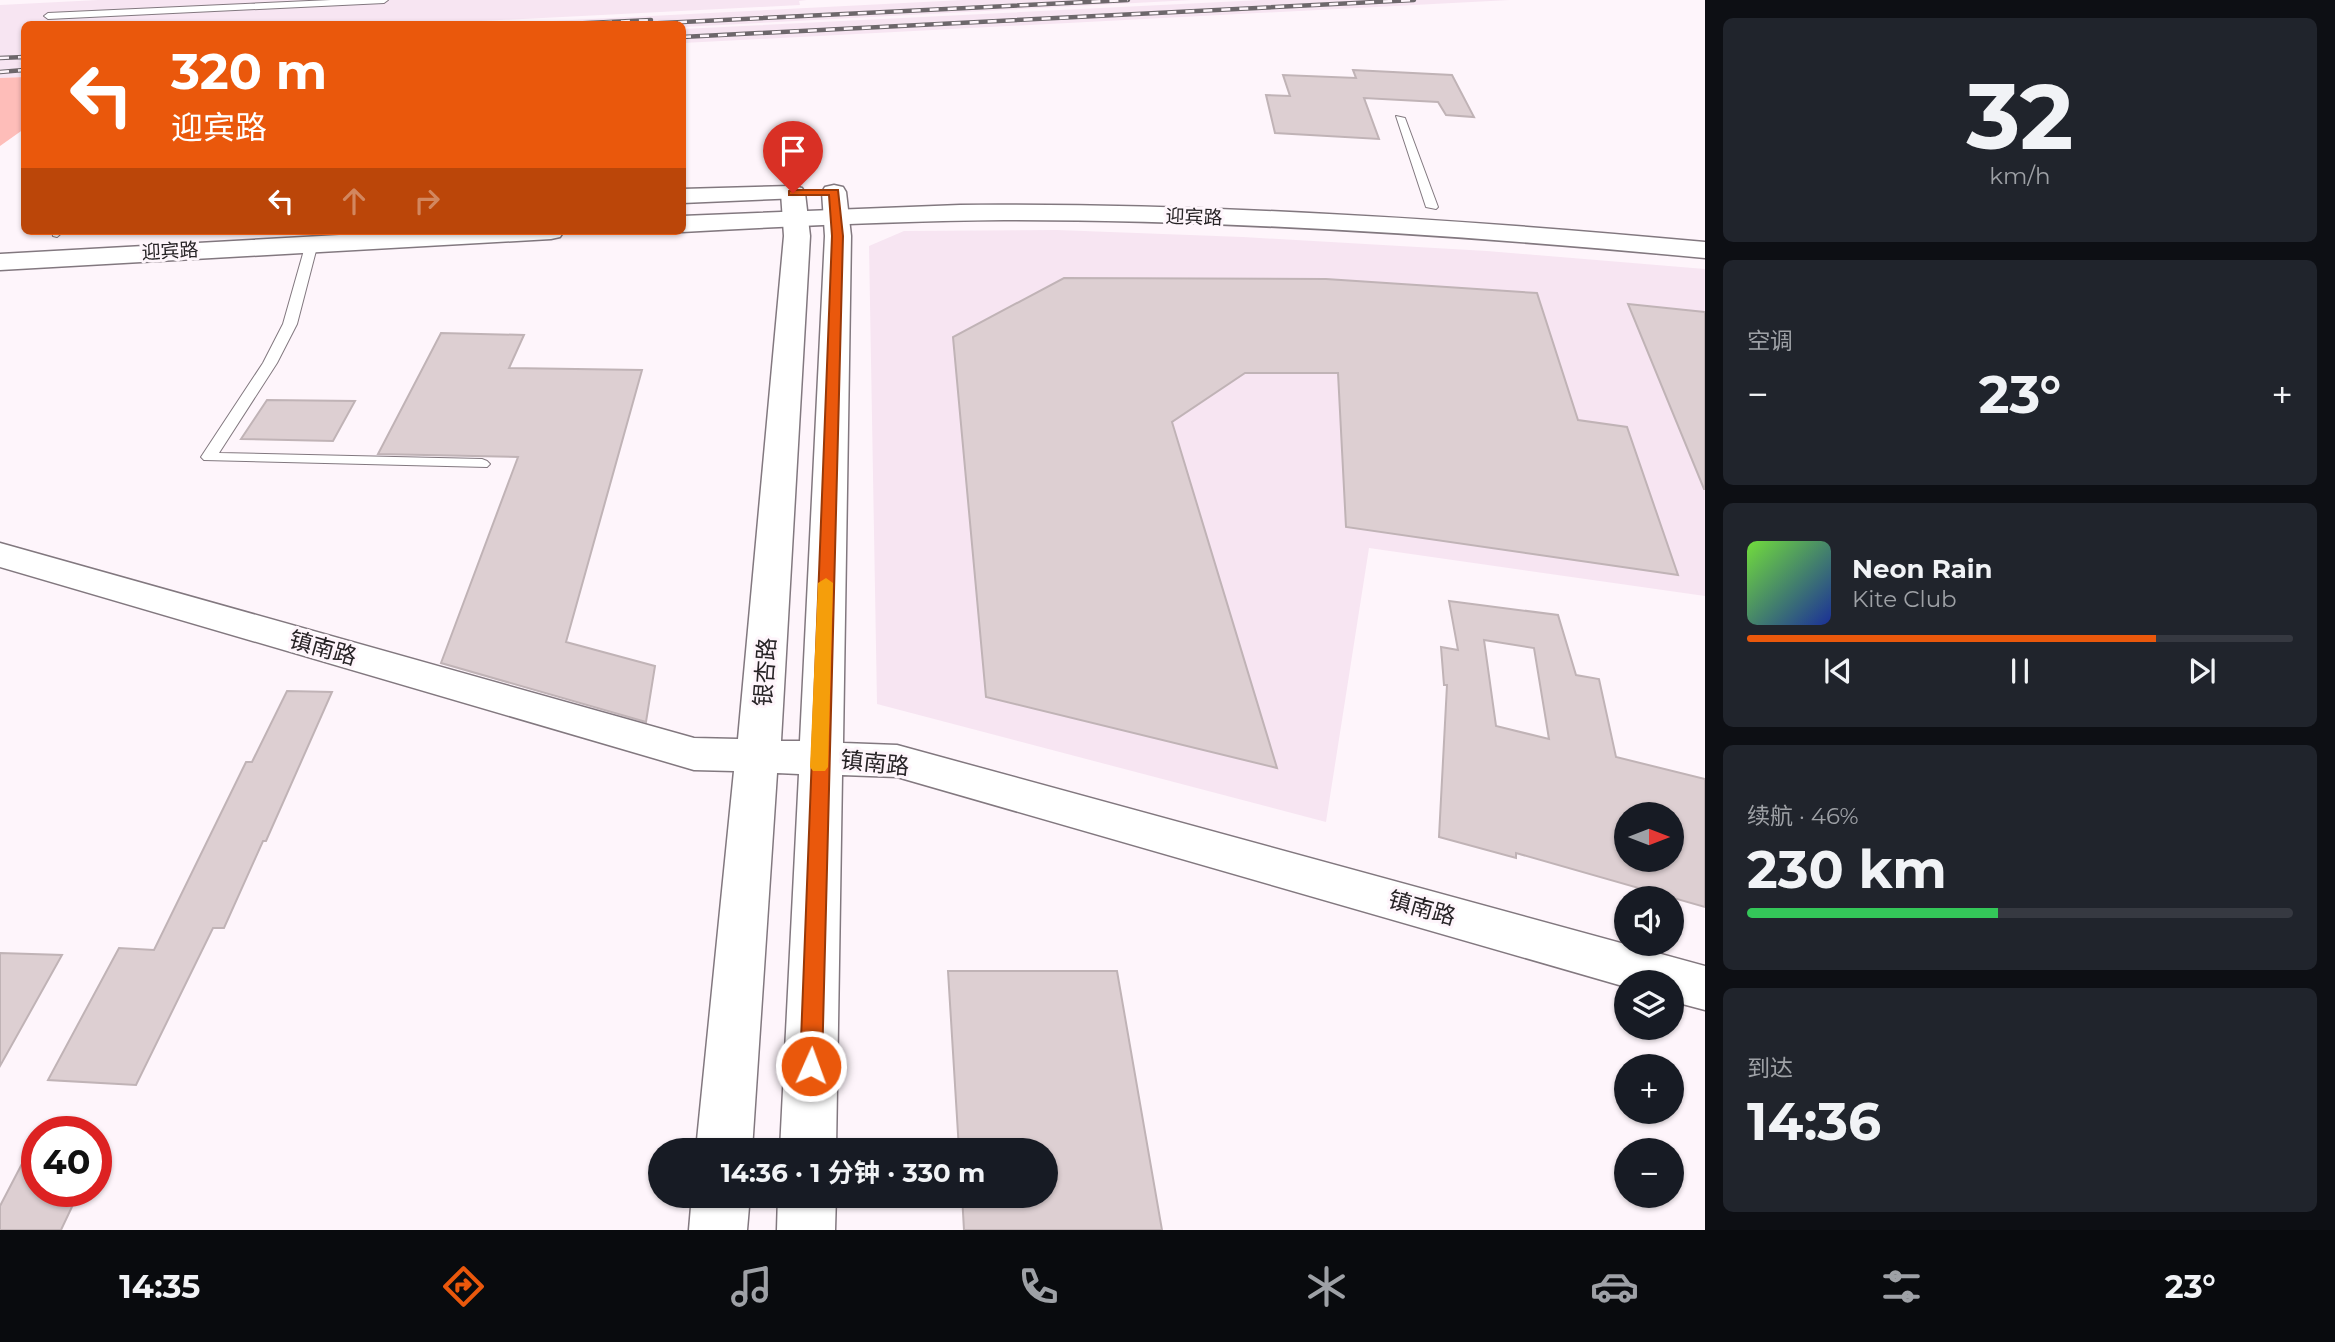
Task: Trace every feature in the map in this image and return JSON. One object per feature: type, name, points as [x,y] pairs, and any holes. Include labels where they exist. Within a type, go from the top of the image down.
[{"type":"street","name":"迎宾路","points":[[888,191],[1362,201],[1705,230]]},
{"type":"street","name":"迎宾路","points":[[686,196],[794,206]]},
{"type":"street","name":"迎宾路","points":[[686,223],[844,200],[1050,213],[1319,221],[1569,237],[1705,250]]},
{"type":"street","points":[[808,1138],[838,236],[844,200]]},
{"type":"street","name":"银杏路","points":[[725,1138],[749,828],[758,756],[797,236],[794,206]]},
{"type":"street","name":"迎宾路","points":[[0,262],[471,235]]},
{"type":"street","name":"镇南路","points":[[0,555],[694,754],[897,761],[1705,988]]},
{"type":"street","points":[[718,1230],[720,1208]]},
{"type":"street","points":[[806,1230],[807,1208]]},
{"type":"lane","points":[[48,16],[384,0]]},
{"type":"lane","points":[[1400,118],[1432,207]]},
{"type":"lane","points":[[312,243],[290,324],[270,363],[209,457],[482,464]]},
{"type":"shaded area","points":[[98,0],[807,0],[799,1],[800,5],[483,21],[21,21],[21,61],[17,62],[21,62],[21,77],[0,78],[0,5]]},
{"type":"shaded area","points":[[963,0],[1192,0],[686,27],[686,21],[552,21]]},
{"type":"shaded area","points":[[1261,0],[1510,0],[686,43],[686,29]]},
{"type":"shaded area","points":[[21,77],[21,131],[0,146],[0,78]]},
{"type":"shaded area","points":[[1057,230],[1487,251],[1705,269],[1705,596],[1369,548],[1326,822],[877,704],[869,246],[904,231]]},
{"type":"building","points":[[1353,70],[1452,75],[1474,117],[1446,115],[1438,102],[1364,98],[1379,139],[1275,133],[1266,95],[1290,96],[1283,75],[1356,78]]},
{"type":"building","points":[[1064,278],[1326,279],[1537,293],[1578,420],[1627,427],[1678,575],[1346,527],[1338,373],[1245,373],[1172,422],[1277,768],[986,697],[953,337]]},
{"type":"building","points":[[1628,304],[1705,312],[1705,489],[1704,489]]},
{"type":"building","points":[[441,333],[524,335],[509,368],[642,370],[566,642],[655,666],[646,722],[441,663],[518,457],[378,454]]},
{"type":"building","points":[[267,400],[355,401],[333,441],[241,439]]},
{"type":"building","points":[[1449,601],[1558,615],[1576,675],[1599,679],[1616,757],[1705,779],[1705,907],[1684,901],[1684,886],[1632,886],[1516,853],[1516,858],[1439,837],[1447,685],[1444,685],[1441,647],[1458,650]],"holes":[[[1484,640],[1534,648],[1549,739],[1496,726]]]},
{"type":"building","points":[[287,691],[332,692],[224,928],[213,928],[136,1085],[48,1080],[119,948],[154,950],[246,762],[252,762]]},
{"type":"building","points":[[0,953],[62,955],[0,1066]]},
{"type":"building","points":[[948,971],[1117,971],[1162,1230],[964,1230],[963,1208],[1058,1208],[1058,1138],[958,1138]]},
{"type":"building","points":[[21,1166],[21,1207],[72,1207],[61,1230],[0,1230],[0,1206]]},
{"type":"railway","points":[[686,22],[1128,0]]},
{"type":"railway","points":[[686,37],[1414,0]]},
{"type":"railway","points":[[630,21],[651,20]]},
{"type":"railway","points":[[0,58],[21,57]]},
{"type":"railway","points":[[0,72],[21,70]]},
{"type":"slow traffic","points":[[819,767],[826,583]]},
{"type":"route","points":[[793,193],[834,192],[838,236],[811,1066]]}]
